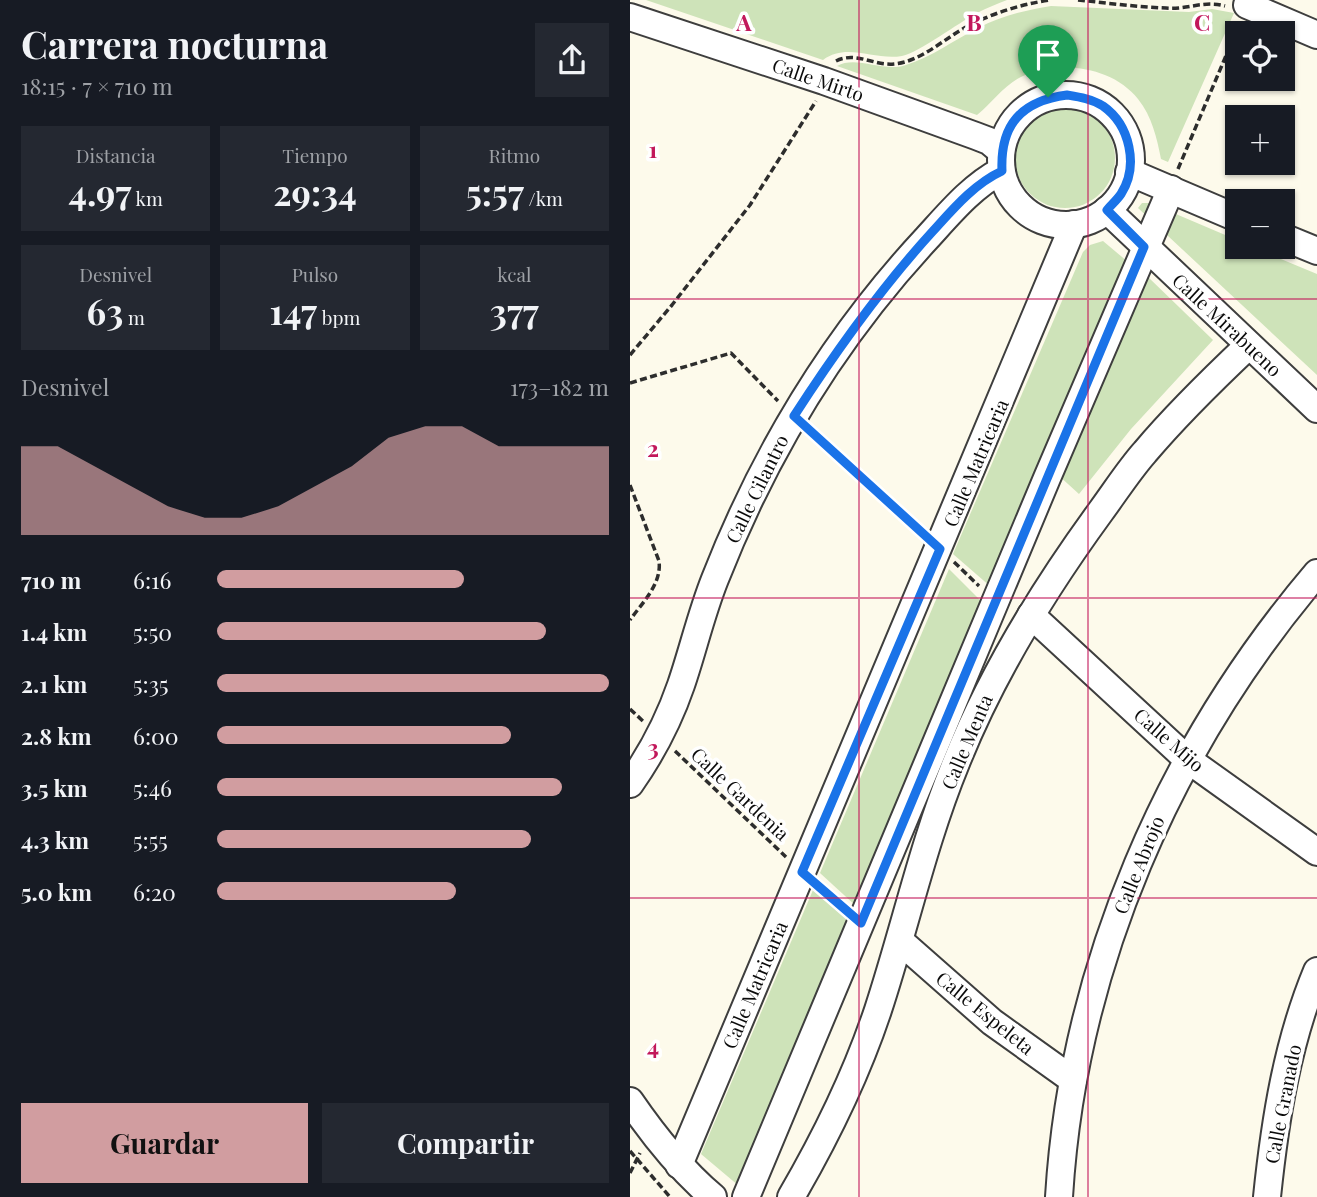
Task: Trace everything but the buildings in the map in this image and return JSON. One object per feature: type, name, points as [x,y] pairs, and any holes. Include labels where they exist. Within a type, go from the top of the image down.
[{"type":"street","points":[[1238,2],[1317,35]]},
{"type":"street","name":"Calle Mirto","points":[[630,18],[824,81],[964,131],[989,141],[1001,161]]},
{"type":"street","points":[[1076,96],[1102,106],[1116,119],[1126,135],[1129,172],[1121,193],[1107,210],[1086,221],[1054,224],[1035,218],[1020,206],[1008,190],[1001,161],[1012,125],[1031,105],[1048,97],[1076,96]]},
{"type":"street","name":"Calle Cilantro","points":[[630,784],[659,736],[681,685],[720,567],[755,488],[794,416],[857,321],[898,268],[1001,161]]},
{"type":"street","points":[[1129,172],[1225,213]]},
{"type":"street","points":[[747,1197],[1144,247],[1171,189]]},
{"type":"street","name":"Calle Mirabueno","points":[[1107,210],[1317,409]]},
{"type":"street","name":"Calle Matricaria","points":[[679,1165],[940,549],[1074,224]]},
{"type":"street","points":[[1295,242],[1317,251]]},
{"type":"street","name":"Calle Menta","points":[[791,1197],[852,1081],[877,1013],[921,862],[955,763],[988,692],[1031,615],[1072,551],[1143,454],[1196,396],[1248,346]]},
{"type":"street","name":"Calle Abrojo","points":[[1059,1197],[1073,1080],[1093,995],[1123,898],[1156,821],[1187,759],[1241,670],[1317,573]]},
{"type":"street","name":"Calle Mijo","points":[[1031,615],[1187,759],[1317,852]]},
{"type":"street","name":"Calle Espeleta","points":[[900,941],[992,1022],[1073,1080]]},
{"type":"street","name":"Calle Granado","points":[[1266,1197],[1286,1065],[1317,971]]},
{"type":"street","points":[[630,1101],[650,1131],[679,1165],[713,1197]]},
{"type":"path","points":[[832,62],[844,57],[859,57],[880,64],[895,64],[914,58],[996,12],[1049,0]]},
{"type":"path","points":[[1078,0],[1166,8],[1184,8],[1213,1],[1227,6],[1238,2]]},
{"type":"path","points":[[1171,189],[1238,2]]},
{"type":"path","points":[[630,355],[750,205],[819,97]]},
{"type":"path","points":[[630,383],[731,353],[794,416],[995,602]]},
{"type":"path","points":[[630,485],[659,561],[660,572],[653,588],[630,620]]},
{"type":"path","name":"Calle Gardenia","points":[[659,736],[802,872],[861,923]]},
{"type":"path","points":[[630,1173],[643,1145]]},
{"type":"path","points":[[630,1151],[670,1197]]},
{"type":"green space","points":[[646,0],[1007,0],[977,13],[929,43],[902,56],[842,52],[823,60]]},
{"type":"green space","points":[[1051,6],[1189,12],[1212,9],[1234,13],[1230,21],[1225,21],[1225,33],[1168,162],[1161,159],[1150,120],[1138,99],[1114,79],[1100,73],[1068,68],[1037,71],[1010,84],[977,115],[837,66],[853,62],[888,67],[906,65],[925,58],[996,20]]},
{"type":"green space","points":[[1065,108],[1084,111],[1101,122],[1112,139],[1115,158],[1112,177],[1101,194],[1084,205],[1065,208],[1046,205],[1029,194],[1018,177],[1015,158],[1018,139],[1029,122],[1046,111]]},
{"type":"green space","points":[[1142,203],[1150,203],[1225,235],[1225,259],[1281,259],[1317,274],[1317,375],[1138,208]]},
{"type":"green space","points":[[1103,241],[1128,262],[991,587],[953,554],[1083,252],[1090,245]]},
{"type":"green space","points":[[1147,276],[1213,340],[1131,429],[1079,494],[1057,474]]},
{"type":"green space","points":[[949,569],[983,603],[856,906],[820,873]]},
{"type":"green space","points":[[813,890],[849,921],[739,1186],[701,1154]]},
{"type":"route","points":[[1067,95],[1085,98],[1102,106],[1116,119],[1126,135],[1130,153],[1129,172],[1121,193],[1107,210],[1144,247],[861,923],[802,872],[940,549],[794,416],[857,321],[898,268],[974,190],[988,177],[1002,171],[1001,151],[1006,133],[1017,117],[1031,105],[1048,97],[1067,95]]}]
